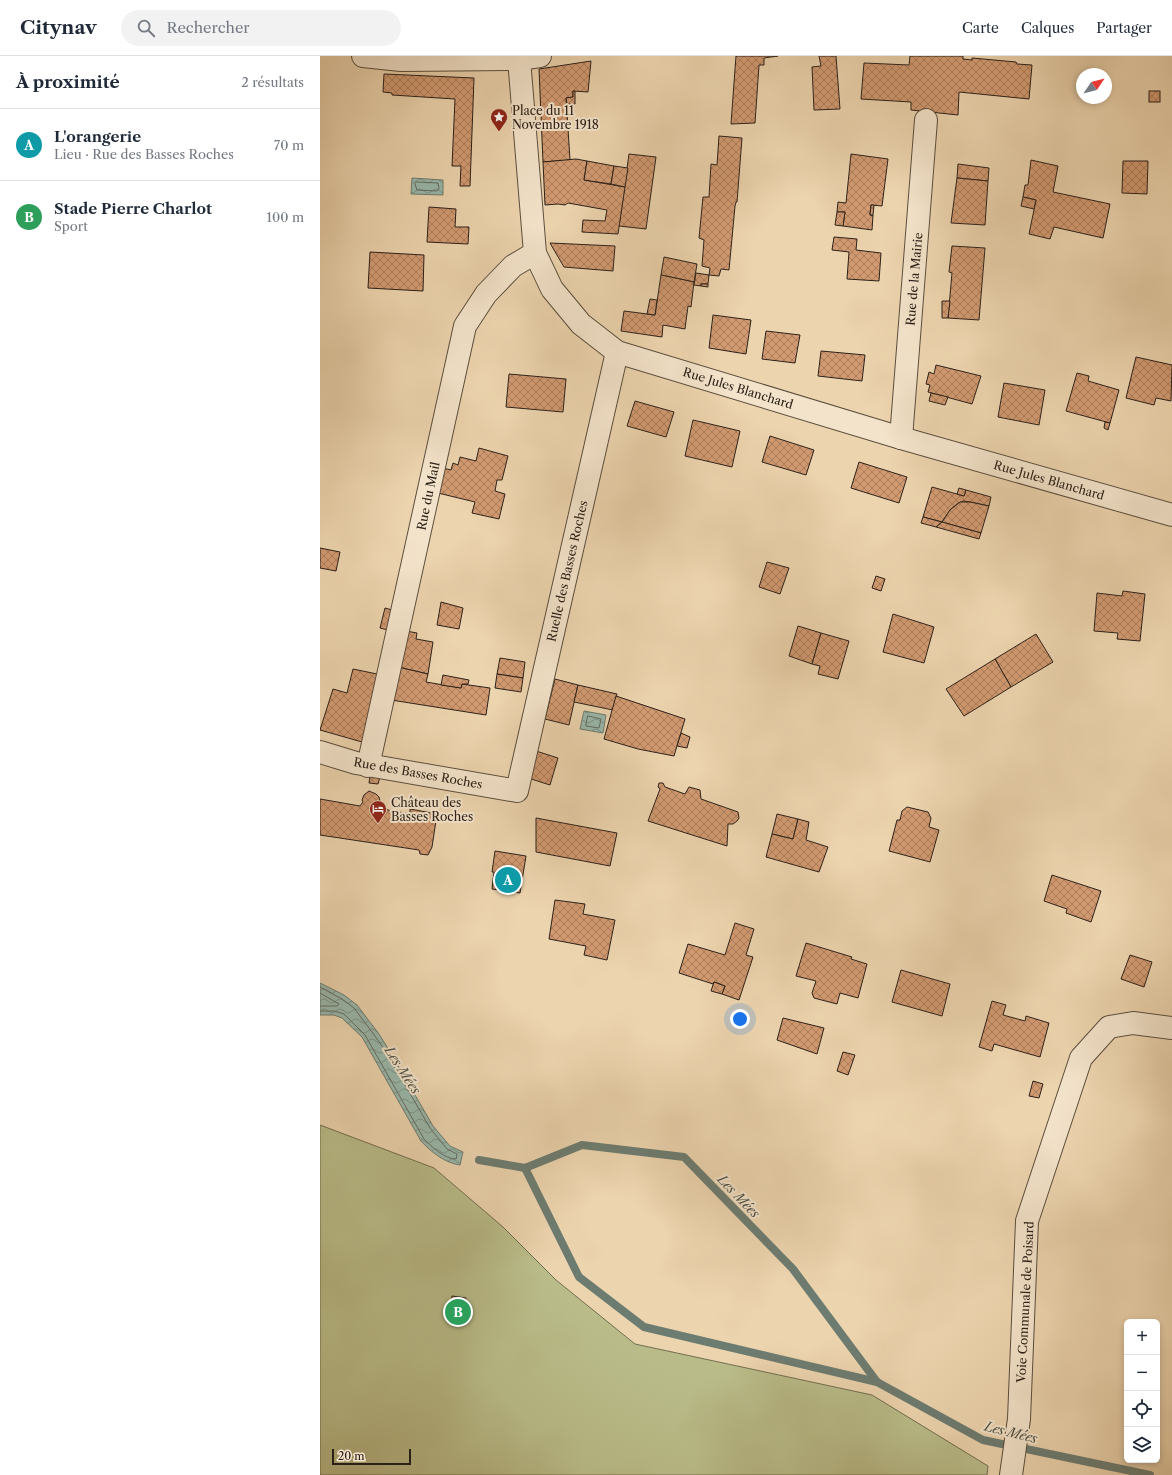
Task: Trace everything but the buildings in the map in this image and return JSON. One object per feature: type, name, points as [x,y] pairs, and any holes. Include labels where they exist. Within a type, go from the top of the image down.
[{"type":"street","points":[[363,56],[401,60],[519,59],[540,56]]},
{"type":"street","name":"Rue Jules Blanchard","points":[[519,59],[535,254],[556,295],[581,324],[617,352],[901,438],[1172,515]]},
{"type":"street","name":"Rue de la Mairie","points":[[901,438],[926,120]]},
{"type":"street","name":"Rue du Mail","points":[[368,766],[465,326],[486,294],[513,266],[535,254]]},
{"type":"street","name":"Ruelle des Basses Roches","points":[[517,791],[617,352]]},
{"type":"street","name":"Rue des Basses Roches","points":[[320,752],[368,766],[517,791]]},
{"type":"street","name":"Voie Communale de Poisard","points":[[1011,1475],[1018,1419],[1027,1221],[1080,1058],[1109,1027],[1134,1023],[1172,1028]]},
{"type":"green space","points":[[320,1125],[434,1168],[503,1227],[556,1280],[635,1344],[872,1395],[988,1466],[987,1475],[320,1475]]},
{"type":"water","points":[[412,178],[443,180],[443,195],[411,194]]},
{"type":"water","points":[[584,711],[606,715],[603,733],[580,729]]},
{"type":"water","points":[[320,983],[344,995],[357,1005],[379,1034],[433,1126],[450,1146],[463,1152],[460,1165],[449,1162],[439,1156],[421,1141],[362,1037],[342,1018],[334,1015],[320,1015]]},
{"type":"waterway","name":"Les Mées","points":[[479,1160],[525,1168],[582,1145],[684,1157],[793,1269],[877,1382],[983,1440],[1150,1475]]},
{"type":"waterway","name":"Les Mées","points":[[525,1168],[579,1277],[644,1327],[877,1382]]},
{"type":"place","name":"Place du 11 Novembre 1918","points":[[499,132]]},
{"type":"place","name":"Château des Basses Roches","points":[[378,824]]},
{"type":"place","name":"L'orangerie","points":[[508,880]]},
{"type":"place","name":"Stade Pierre Charlot","points":[[458,1312]]}]
